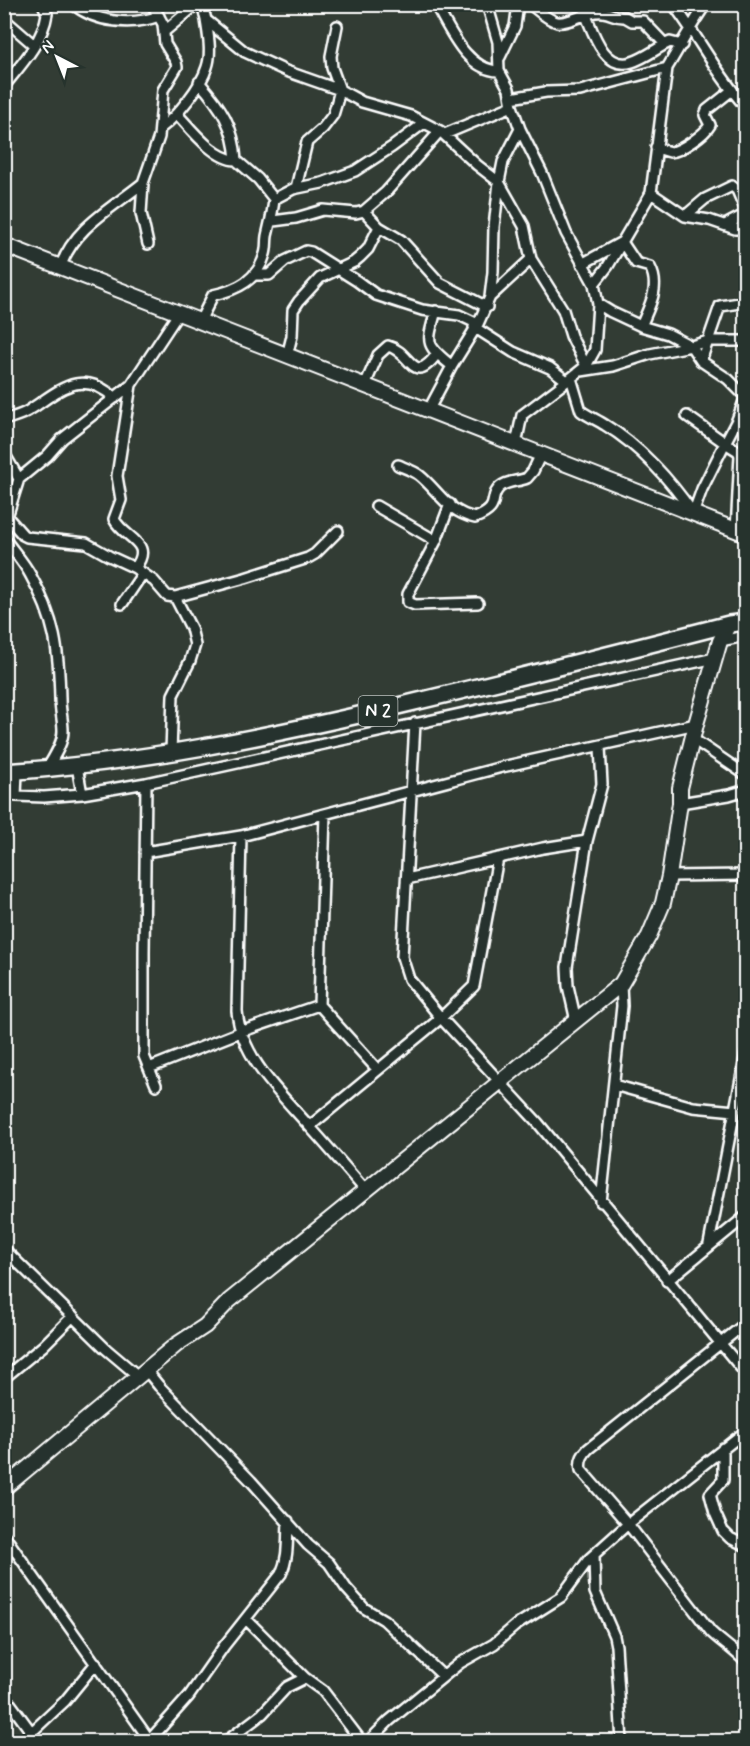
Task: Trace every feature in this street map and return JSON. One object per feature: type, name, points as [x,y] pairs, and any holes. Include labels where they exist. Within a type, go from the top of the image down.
[{"type":"main road","name":"N 2","points":[[11,771],[109,763],[259,738],[337,721],[729,624],[746,622]]},
{"type":"street","points":[[4,86],[34,45],[46,20],[47,14],[43,4]]},
{"type":"street","points":[[73,4],[91,16],[124,22],[143,22],[159,16]]},
{"type":"street","points":[[147,244],[141,213],[143,183],[161,128],[163,90],[177,67],[165,45],[165,31],[152,4]]},
{"type":"street","points":[[165,31],[197,4]]},
{"type":"street","points":[[161,128],[177,114],[207,67],[208,35],[202,4]]},
{"type":"street","points":[[435,4],[463,50],[472,60],[490,70],[499,71]]},
{"type":"street","points":[[487,4],[498,42],[499,71],[509,89],[520,129],[542,172],[566,233],[594,284],[598,304],[595,350],[583,369],[522,415],[516,444]]},
{"type":"street","points":[[500,57],[515,26],[518,4]]},
{"type":"street","points":[[530,4],[555,22],[563,22],[585,13],[602,11],[620,18],[626,17],[632,21],[643,21],[665,44]]},
{"type":"street","points":[[673,4],[690,26],[712,65],[746,107]]},
{"type":"street","points":[[594,284],[608,266],[651,193],[667,69],[682,45],[690,26],[706,4]]},
{"type":"street","points":[[585,13],[603,50],[614,61],[635,62],[670,42],[682,45]]},
{"type":"street","points":[[5,19],[34,45]]},
{"type":"street","points":[[206,20],[245,52],[286,71],[340,90],[362,102],[402,113],[442,132],[499,182],[524,226],[531,259],[563,310],[583,369]]},
{"type":"street","points":[[296,188],[307,141],[323,128],[333,115],[340,90],[332,68],[331,56],[337,26]]},
{"type":"street","points":[[273,221],[296,218],[323,210],[356,213],[364,211],[386,192],[442,132],[511,102],[546,92],[580,91],[667,69]]},
{"type":"street","points":[[199,82],[226,117],[232,131],[236,160]]},
{"type":"street","points":[[656,147],[675,151],[694,141],[710,125],[705,115],[707,110],[731,91]]},
{"type":"street","points":[[177,114],[214,153],[230,160],[236,160],[258,179],[274,199],[273,221],[267,239],[265,257],[255,275],[230,292],[213,295],[200,321]]},
{"type":"street","points":[[274,199],[296,188],[322,183],[355,171],[383,154],[424,123]]},
{"type":"street","points":[[489,302],[499,182],[503,162],[520,129]]},
{"type":"street","points":[[60,268],[81,230],[143,183]]},
{"type":"street","points":[[685,216],[705,199],[732,186],[746,212],[725,225]]},
{"type":"street","points":[[651,193],[685,216],[735,229],[746,229]]},
{"type":"street","points":[[364,211],[380,227],[400,240],[440,283],[489,302]]},
{"type":"street","points":[[287,356],[292,336],[293,310],[304,294],[320,278],[337,270],[368,249],[380,227]]},
{"type":"street","points":[[582,264],[622,242]]},
{"type":"street","points":[[622,242],[636,263],[650,267],[654,276],[655,290],[641,326]]},
{"type":"street","points":[[4,245],[741,533],[740,455],[738,451],[687,416]]},
{"type":"street","points":[[255,275],[269,274],[285,261],[306,251],[357,281],[376,296],[422,310],[467,317],[513,352],[550,368],[569,380],[580,411],[606,425],[631,445],[675,488],[693,514]]},
{"type":"street","points":[[428,411],[489,302],[531,259]]},
{"type":"street","points":[[701,361],[720,306],[746,302]]},
{"type":"street","points":[[598,304],[641,326],[668,334],[691,346],[701,361],[728,379],[745,398],[737,420],[702,489],[693,514]]},
{"type":"street","points":[[436,311],[428,335],[432,348],[452,366]]},
{"type":"street","points":[[178,314],[131,385],[62,439],[47,456],[19,479],[6,520],[24,535],[86,543],[139,571],[154,581],[167,596],[174,597],[308,558],[338,531]]},
{"type":"street","points":[[583,369],[613,366],[650,354],[708,341],[746,341]]},
{"type":"street","points":[[365,386],[378,355],[388,346],[399,351],[412,366],[417,368],[430,363],[437,354]]},
{"type":"street","points":[[4,420],[25,413],[50,394],[75,384],[96,386],[106,390],[115,398]]},
{"type":"street","points":[[122,604],[139,571],[142,559],[142,549],[114,519],[121,500],[117,476],[131,385]]},
{"type":"street","points":[[4,453],[19,479]]},
{"type":"street","points":[[398,465],[418,474],[443,501],[450,504],[457,512],[475,518],[488,512],[493,506],[496,491],[500,486],[527,478],[541,454]]},
{"type":"street","points":[[450,504],[436,541],[408,594],[408,602],[414,605],[478,603]]},
{"type":"street","points":[[376,506],[436,541]]},
{"type":"street","points":[[4,538],[31,575],[53,625],[57,645],[60,672],[60,716],[63,731],[60,743],[47,769]]},
{"type":"street","points":[[171,752],[173,695],[190,661],[195,645],[191,628],[174,597]]},
{"type":"street","points":[[4,1488],[176,1345],[205,1326],[229,1301],[621,984],[649,936],[663,903],[680,803],[680,788],[720,641],[729,624]]},
{"type":"street","points":[[720,641],[746,636]]},
{"type":"street","points":[[4,796],[44,797],[82,794],[146,783],[715,658]]},
{"type":"street","points":[[415,723],[402,957],[408,979],[537,1123],[746,1374]]},
{"type":"street","points":[[145,852],[241,836],[502,767],[696,724]]},
{"type":"street","points":[[693,739],[746,775]]},
{"type":"street","points":[[576,1021],[568,986],[567,967],[587,841],[602,784],[600,747]]},
{"type":"street","points":[[77,766],[82,794]]},
{"type":"street","points":[[11,771],[16,796]]},
{"type":"street","points":[[146,783],[144,1056],[156,1085]]},
{"type":"street","points":[[680,803],[746,790]]},
{"type":"street","points":[[325,814],[319,1005],[377,1069]]},
{"type":"street","points":[[241,836],[237,1011],[240,1032],[256,1062],[283,1098],[365,1190]]},
{"type":"street","points":[[407,879],[543,848],[587,841]]},
{"type":"street","points":[[310,1126],[441,1018],[474,986],[498,858]]},
{"type":"street","points":[[669,876],[746,876]]},
{"type":"street","points":[[601,1202],[623,995],[621,984]]},
{"type":"street","points":[[149,1068],[240,1032],[319,1005]]},
{"type":"street","points":[[709,1244],[739,1105],[746,1053]]},
{"type":"street","points":[[614,1085],[693,1107],[739,1105]]},
{"type":"street","points":[[667,1281],[709,1244],[746,1216]]},
{"type":"street","points":[[4,1250],[106,1349],[159,1386],[288,1521],[308,1545],[329,1563],[346,1588],[364,1608],[384,1620],[443,1676]]},
{"type":"street","points":[[4,1378],[43,1346],[73,1316]]},
{"type":"street","points":[[745,1660],[723,1645],[711,1632],[627,1524],[581,1470],[579,1464],[583,1454],[746,1323]]},
{"type":"street","points":[[369,1742],[380,1729],[460,1663],[494,1644],[515,1626],[561,1597],[580,1569],[627,1524],[746,1431]]},
{"type":"street","points":[[723,1448],[723,1480],[712,1491],[710,1498],[723,1531],[730,1538],[746,1546]]},
{"type":"street","points":[[4,1535],[149,1741],[189,1696],[224,1646],[281,1574],[286,1563],[288,1521]]},
{"type":"street","points":[[594,1555],[595,1592],[614,1636],[617,1652],[622,1742]]},
{"type":"street","points":[[246,1619],[305,1678],[323,1691],[362,1742]]},
{"type":"street","points":[[21,1742],[72,1692],[96,1663]]},
{"type":"street","points":[[225,1742],[262,1714],[287,1687],[305,1678]]},
{"type":"street","points":[[4,1695],[32,1733]]}]
